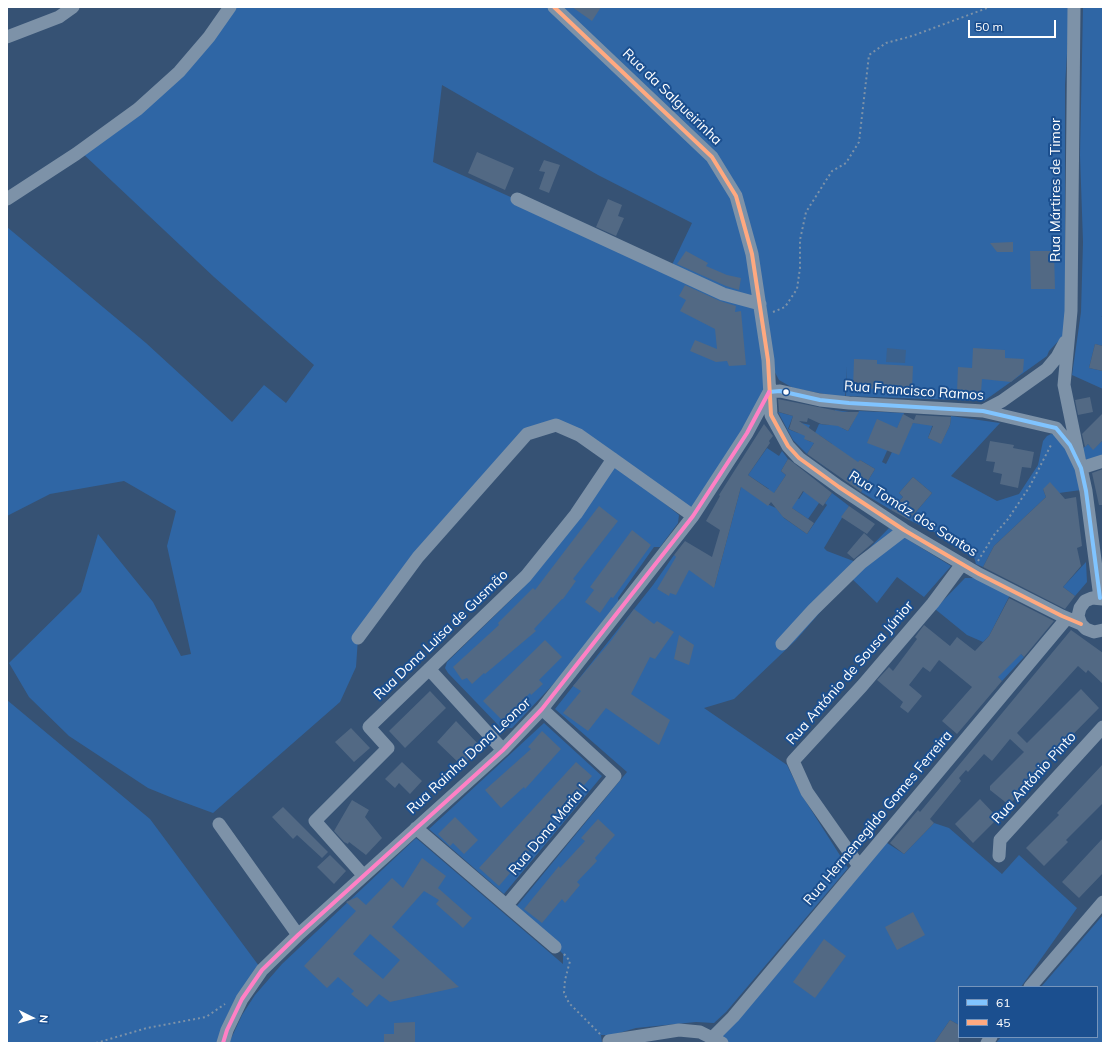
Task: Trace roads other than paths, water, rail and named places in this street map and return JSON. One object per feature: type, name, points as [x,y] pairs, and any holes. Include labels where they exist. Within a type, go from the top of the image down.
[{"type":"street","points":[[7,37],[59,18],[73,7]]},
{"type":"street","points":[[7,199],[76,154],[138,109],[179,72],[209,37],[230,7]]},
{"type":"street","name":"Rua da Salgueirinha","points":[[554,7],[712,157],[736,196],[752,254],[768,360],[769,392]]},
{"type":"street","name":"Rua Mártires de Timor","points":[[1064,373],[1070,331],[1074,7]]},
{"type":"street","points":[[517,199],[761,310]]},
{"type":"street","points":[[983,411],[1002,401],[1047,369],[1062,349],[1070,331]]},
{"type":"street","name":"Rua Francisco Ramos","points":[[1064,373],[1069,411],[1086,491],[1102,599]]},
{"type":"street","name":"Rua Francisco Ramos","points":[[769,392],[780,392],[820,400],[849,403],[983,411],[1056,428],[1070,445],[1081,468]]},
{"type":"street","name":"Rua Rainha Dona Leonor","points":[[223,1043],[227,1030],[242,999],[262,970],[363,875],[503,750],[542,709],[693,516],[747,433],[769,392]]},
{"type":"street","name":"Rua Tomáz dos Santos","points":[[769,392],[771,416],[780,434],[799,458],[866,506],[967,567],[1081,624],[1086,629],[1100,633]]},
{"type":"street","points":[[358,638],[418,557],[527,434],[556,425],[579,435],[693,516]]},
{"type":"street","name":"Rua Dona Luisa de Gusmão","points":[[363,875],[315,821],[388,748],[369,727],[526,576],[576,514],[613,459]]},
{"type":"street","points":[[1081,468],[1103,461]]},
{"type":"street","points":[[782,644],[813,610],[861,563],[904,530]]},
{"type":"street","name":"Rua António de Sousa Júnior","points":[[859,866],[807,792],[794,761],[862,686],[933,603],[967,567]]},
{"type":"street","points":[[1081,624],[1079,612],[1082,604],[1088,599],[1102,599]]},
{"type":"street","name":"Rua Hermenegildo Gomes Ferreira","points":[[718,1040],[733,1017],[1067,618]]},
{"type":"street","points":[[428,669],[503,750]]},
{"type":"street","name":"Rua Dona Maria I","points":[[507,905],[615,776],[542,709]]},
{"type":"street","name":"Rua António Pinto","points":[[999,856],[1000,840],[1103,727]]},
{"type":"street","points":[[219,824],[298,935]]},
{"type":"street","points":[[416,828],[555,947]]},
{"type":"street","points":[[1031,986],[1103,902]]},
{"type":"street","points":[[610,1041],[679,1030],[700,1032],[718,1040]]}]
